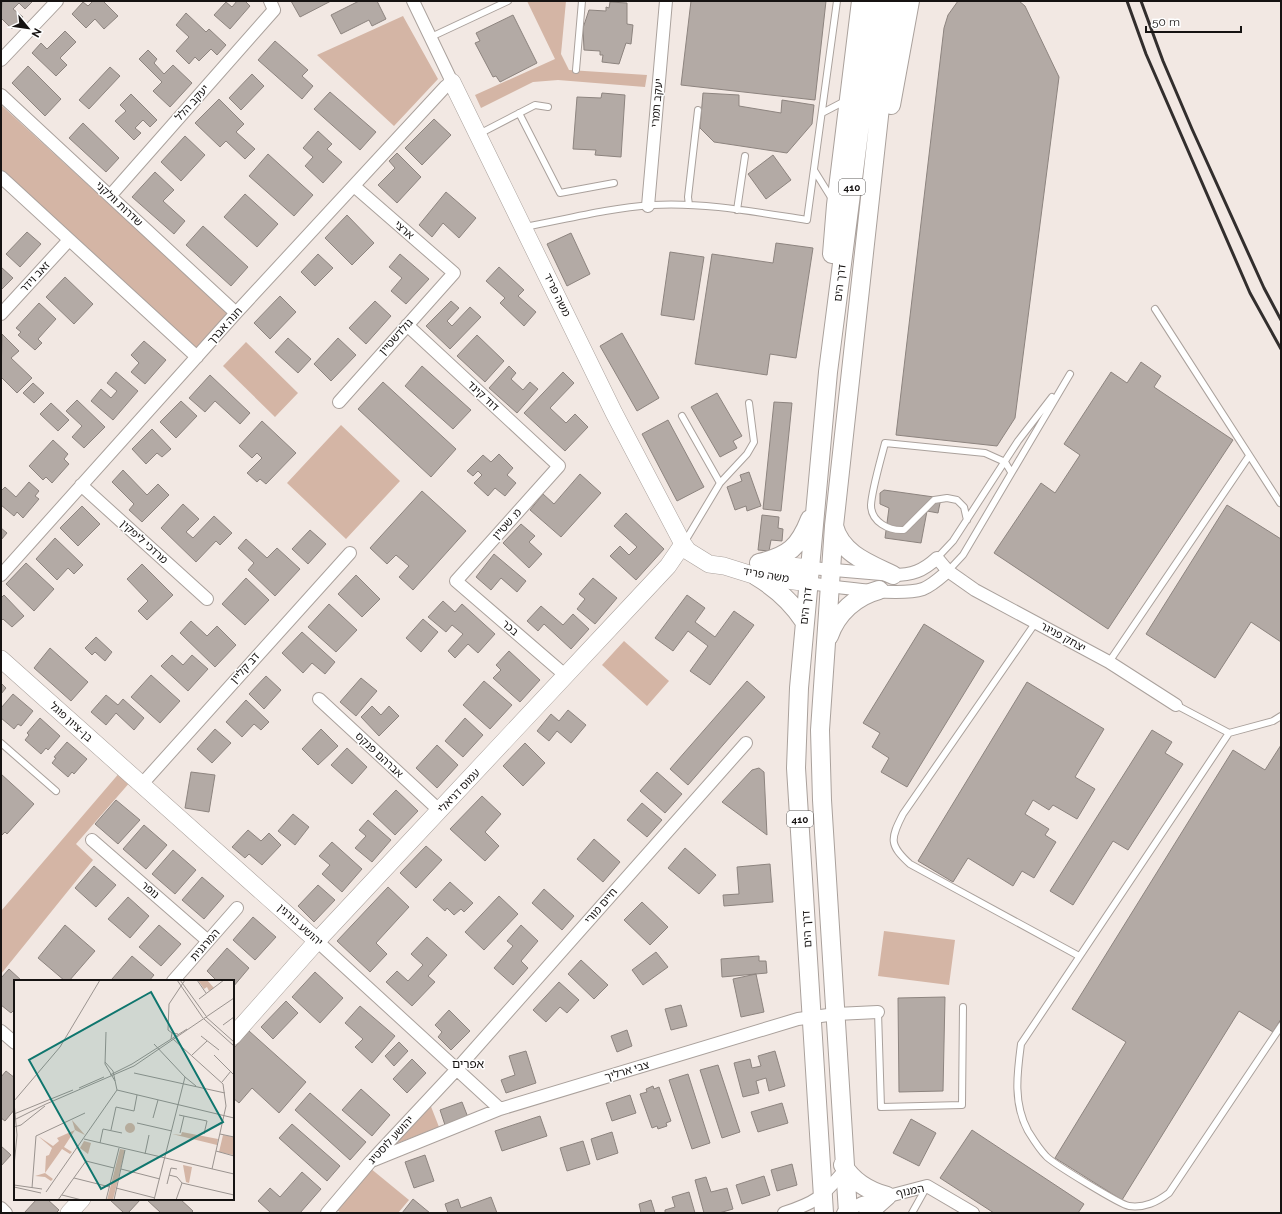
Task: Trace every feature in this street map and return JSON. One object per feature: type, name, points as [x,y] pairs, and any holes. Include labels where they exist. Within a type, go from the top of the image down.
[{"type":"main road","points":[[828,372],[836,205],[861,1]]},
{"type":"main road","name":"דרך הים","points":[[823,1205],[796,768],[799,688],[804,620],[810,575],[828,372],[876,1]]},
{"type":"main road","name":"דרך הים","points":[[846,1212],[836,1014],[820,765],[820,730],[834,526],[869,208],[894,1]]},
{"type":"main road","points":[[869,208],[902,55],[910,1]]},
{"type":"main road","points":[[804,620],[796,608],[758,569],[781,557],[796,546],[803,536],[815,507]]},
{"type":"main road","points":[[834,526],[836,536],[850,552],[864,561],[893,575]]},
{"type":"main road","points":[[826,644],[832,629],[843,612],[857,600],[879,590]]},
{"type":"main road","points":[[844,1168],[849,1175],[861,1185],[887,1196],[868,1213]]},
{"type":"street","points":[[1,60],[57,1]]},
{"type":"street","name":"משה פריד","points":[[413,1],[614,413],[683,544],[688,551],[716,565],[810,575]]},
{"type":"street","name":"יעקב תמרי","points":[[648,206],[666,1]]},
{"type":"street","name":"יעקב הלל","points":[[110,196],[272,6]]},
{"type":"street","name":"חנה אברך","points":[[1,575],[236,313],[445,87],[452,82]]},
{"type":"street","name":"שדרות וולקני","points":[[1,95],[236,313]]},
{"type":"street","points":[[1,177],[197,357]]},
{"type":"street","name":"ארצי","points":[[354,186],[454,273]]},
{"type":"street","name":"זאב וידר","points":[[1,314],[69,240]]},
{"type":"street","name":"גולדשטיין","points":[[339,402],[454,273]]},
{"type":"street","name":"דוד קינד","points":[[407,325],[559,466]]},
{"type":"street","name":"מ. שטיין","points":[[456,582],[559,466]]},
{"type":"street","name":"מרדכי ליפקין","points":[[81,485],[207,599]]},
{"type":"street","name":"עמוס דניאלי","points":[[234,1035],[317,941],[668,566],[683,544]]},
{"type":"street","name":"דב קליין","points":[[142,784],[350,553]]},
{"type":"street","points":[[831,578],[916,573],[928,567],[937,558]]},
{"type":"street","name":"יצחק פניגר","points":[[937,558],[948,571],[975,590],[1109,662],[1176,705]]},
{"type":"street","points":[[668,566],[695,561],[716,565]]},
{"type":"street","points":[[810,575],[831,578],[879,590],[910,591],[921,589],[933,583],[948,571]]},
{"type":"street","name":"בכר","points":[[456,582],[565,675]]},
{"type":"street","name":"בן-ציון פוגל","points":[[1,659],[142,784]]},
{"type":"street","name":"אברהם פנקס","points":[[319,699],[440,811]]},
{"type":"street","name":"חיים מורי","points":[[457,1069],[746,743]]},
{"type":"street","name":"יהושע בורגין","points":[[142,784],[457,1069]]},
{"type":"street","name":"נופר","points":[[92,840],[208,941]]},
{"type":"street","name":"המרגנית","points":[[174,980],[237,908]]},
{"type":"street","name":"צבי ארליך","points":[[371,1161],[500,1109],[798,1019],[836,1014],[878,1012]]},
{"type":"street","points":[[1,1031],[14,1042]]},
{"type":"street","points":[[457,1069],[500,1109]]},
{"type":"street","name":"יהושע לוסטיג","points":[[327,1213],[371,1161],[457,1069]]},
{"type":"street","points":[[784,1213],[801,1211],[823,1205],[844,1168]]},
{"type":"street","name":"המנוף","points":[[846,1212],[862,1203],[927,1186],[973,1213]]},
{"type":"street","points":[[69,1213],[81,1200]]},
{"type":"street","points":[[1,1208],[6,1213]]},
{"type":"lane","points":[[431,37],[508,1]]},
{"type":"lane","points":[[576,70],[582,1]]},
{"type":"lane","points":[[524,228],[625,208],[648,206],[689,205],[807,220],[837,1]]},
{"type":"lane","points":[[822,113],[848,100]]},
{"type":"lane","points":[[478,134],[535,105],[548,106]]},
{"type":"lane","points":[[689,205],[688,197],[698,110]]},
{"type":"lane","points":[[519,113],[560,193],[614,183]]},
{"type":"lane","points":[[737,210],[745,156]]},
{"type":"lane","points":[[814,170],[836,205]]},
{"type":"lane","points":[[1155,309],[1280,504]]},
{"type":"lane","points":[[937,558],[953,541],[1018,442],[1070,374],[963,555],[948,571]]},
{"type":"lane","points":[[683,544],[720,483],[747,454],[754,442],[749,403]]},
{"type":"lane","points":[[682,416],[720,483]]},
{"type":"lane","points":[[967,520],[964,507],[957,500],[947,498],[934,500],[904,530],[895,531],[881,524],[875,519],[871,505],[885,443],[985,453],[1005,462],[1011,472]]},
{"type":"lane","points":[[1109,662],[1249,456]]},
{"type":"lane","points":[[1036,622],[903,814],[894,831],[893,843],[898,852],[910,864],[1079,956]]},
{"type":"lane","points":[[1176,705],[1229,733]]},
{"type":"lane","points":[[1281,716],[1273,722],[1248,727],[1229,733],[1079,956],[1021,1044],[1016,1083],[1020,1108],[1028,1130],[1046,1157],[1110,1197],[1128,1206],[1142,1206],[1156,1202],[1169,1193],[1281,1026]]},
{"type":"lane","points":[[1,743],[56,791]]},
{"type":"lane","points":[[878,1012],[881,1106],[962,1105],[963,1007]]},
{"type":"lane","points":[[912,1213],[927,1186]]},
{"type":"shaded area","points":[[527,1],[566,1],[561,54],[569,70],[647,75],[645,87],[558,80],[533,82],[481,108],[475,95],[555,59]]},
{"type":"shaded area","points":[[403,16],[438,79],[394,126],[317,55]]},
{"type":"shaded area","points":[[1,105],[229,314],[196,350],[1,169]]},
{"type":"shaded area","points":[[246,342],[298,393],[275,417],[223,366]]},
{"type":"shaded area","points":[[341,425],[400,481],[346,539],[287,483]]},
{"type":"shaded area","points":[[624,641],[669,681],[647,706],[602,665]]},
{"type":"shaded area","points":[[121,771],[131,781],[76,844],[93,860],[1,974],[1,911]]},
{"type":"shaded area","points":[[884,931],[955,940],[949,985],[878,976]]},
{"type":"shaded area","points":[[430,1104],[439,1127],[393,1145]]},
{"type":"shaded area","points":[[370,1168],[409,1200],[398,1213],[341,1213],[337,1210]]},
{"type":"building","points":[[2,1],[33,1],[25,9],[19,3],[13,9],[23,17],[12,29],[1,18]]},
{"type":"building","points":[[93,1],[103,1],[118,16],[104,29],[95,19],[86,28],[72,14],[83,2],[88,6]]},
{"type":"building","points":[[237,1],[245,1],[250,6],[230,29],[214,15],[226,2],[232,7]]},
{"type":"building","points":[[291,1],[331,1],[300,17]]},
{"type":"building","points":[[359,1],[377,1],[386,19],[372,26],[369,20],[341,34],[331,15]]},
{"type":"building","points":[[691,1],[826,1],[815,100],[681,85]]},
{"type":"building","points":[[958,1],[1019,1],[1025,6],[1059,77],[1015,418],[997,446],[896,435],[944,28],[948,15]]},
{"type":"building","points":[[610,2],[627,3],[627,24],[633,25],[631,44],[626,43],[619,64],[602,62],[603,55],[600,55],[600,51],[584,50],[583,28],[589,10],[606,11],[606,7],[609,8]]},
{"type":"building","points":[[186,13],[206,32],[209,29],[226,45],[217,55],[211,49],[199,61],[195,57],[189,64],[176,51],[189,37],[176,25]]},
{"type":"building","points":[[513,15],[537,63],[500,82],[496,76],[493,77],[475,43],[480,41],[476,33]]},
{"type":"building","points":[[65,31],[76,42],[60,58],[67,65],[56,76],[32,53],[41,43],[47,49]]},
{"type":"building","points":[[275,41],[308,70],[302,76],[313,86],[302,99],[258,60]]},
{"type":"building","points":[[148,50],[157,59],[154,63],[164,74],[173,65],[192,83],[170,107],[153,91],[162,82],[139,59]]},
{"type":"building","points":[[28,66],[61,99],[45,116],[12,83]]},
{"type":"building","points":[[110,67],[120,76],[89,109],[79,100]]},
{"type":"building","points":[[252,74],[264,86],[241,110],[229,98]]},
{"type":"building","points":[[330,92],[376,132],[360,150],[314,109]]},
{"type":"building","points":[[602,93],[625,95],[621,157],[595,155],[596,150],[573,149],[577,97],[601,98]]},
{"type":"building","points":[[703,93],[739,95],[739,106],[781,113],[782,100],[814,105],[812,124],[787,153],[714,142],[700,128]]},
{"type":"building","points":[[131,94],[157,120],[150,127],[143,120],[135,128],[141,133],[134,140],[115,121],[126,111],[120,105]]},
{"type":"building","points":[[219,99],[244,124],[236,132],[255,149],[245,159],[226,141],[220,147],[195,123]]},
{"type":"building","points":[[434,119],[451,135],[422,165],[405,148]]},
{"type":"building","points":[[83,123],[119,158],[106,172],[69,138]]},
{"type":"building","points":[[318,131],[332,144],[327,149],[342,162],[323,183],[305,166],[313,157],[303,148]]},
{"type":"building","points":[[185,136],[205,155],[181,181],[161,162]]},
{"type":"building","points":[[397,153],[421,177],[397,203],[378,185],[395,168],[389,161]]},
{"type":"building","points":[[268,154],[313,195],[294,216],[249,176]]},
{"type":"building","points":[[773,155],[791,180],[766,199],[748,174]]},
{"type":"building","points":[[155,172],[174,190],[163,201],[185,221],[174,234],[132,197]]},
{"type":"building","points":[[446,192],[476,218],[459,238],[443,223],[432,237],[419,225]]},
{"type":"building","points":[[245,194],[278,224],[257,247],[224,217]]},
{"type":"building","points":[[347,215],[374,243],[352,265],[325,238]]},
{"type":"building","points":[[203,226],[248,267],[231,286],[186,245]]},
{"type":"building","points":[[27,232],[41,244],[20,267],[6,254]]},
{"type":"building","points":[[571,233],[590,274],[567,286],[547,244]]},
{"type":"building","points":[[776,243],[813,248],[796,358],[770,354],[767,375],[695,364],[712,254],[773,263]]},
{"type":"building","points":[[670,252],[704,257],[694,320],[661,315]]},
{"type":"building","points":[[318,254],[333,268],[315,286],[301,272]]},
{"type":"building","points":[[400,254],[429,279],[406,304],[391,291],[402,278],[389,267]]},
{"type":"building","points":[[1,267],[13,278],[1,290]]},
{"type":"building","points":[[499,267],[524,290],[518,296],[536,312],[524,326],[500,303],[505,298],[486,281]]},
{"type":"building","points":[[65,277],[93,304],[74,324],[46,297]]},
{"type":"building","points":[[280,296],[296,312],[270,339],[254,323]]},
{"type":"building","points":[[375,301],[391,316],[366,344],[349,328]]},
{"type":"building","points":[[451,301],[459,308],[447,321],[452,326],[470,307],[481,317],[450,349],[426,326]]},
{"type":"building","points":[[39,303],[56,319],[38,339],[42,343],[35,350],[18,335],[21,332],[16,328]]},
{"type":"building","points":[[622,333],[659,398],[637,411],[600,346]]},
{"type":"building","points":[[2,334],[19,351],[11,358],[32,378],[17,393],[2,378],[1,379]]},
{"type":"building","points":[[477,335],[504,361],[485,382],[457,356]]},
{"type":"building","points":[[288,338],[311,359],[298,373],[275,352]]},
{"type":"building","points":[[338,338],[356,355],[331,381],[314,364]]},
{"type":"building","points":[[144,341],[166,360],[145,384],[131,372],[139,363],[131,355]]},
{"type":"building","points":[[1141,362],[1161,376],[1154,387],[1233,440],[1108,629],[994,553],[1041,483],[1055,493],[1080,455],[1064,444],[1111,372],[1127,383]]},
{"type":"building","points":[[422,366],[471,410],[453,429],[405,386]]},
{"type":"building","points":[[509,366],[516,373],[511,379],[523,390],[530,382],[538,389],[517,413],[489,388]]},
{"type":"building","points":[[116,372],[138,391],[113,420],[91,401],[101,389],[111,398],[117,391],[107,383]]},
{"type":"building","points":[[563,372],[574,383],[550,408],[566,423],[575,414],[588,427],[565,451],[524,413]]},
{"type":"building","points":[[210,375],[250,413],[240,424],[215,401],[205,412],[189,398]]},
{"type":"building","points":[[383,382],[456,449],[431,477],[358,409]]},
{"type":"building","points":[[33,383],[44,393],[34,403],[23,393]]},
{"type":"building","points":[[717,393],[742,436],[733,441],[737,448],[720,457],[691,407]]},
{"type":"building","points":[[77,400],[105,427],[84,448],[72,437],[82,426],[66,411]]},
{"type":"building","points":[[181,401],[197,416],[176,438],[160,422]]},
{"type":"building","points":[[774,402],[792,403],[781,511],[763,509]]},
{"type":"building","points":[[51,403],[69,420],[58,431],[40,414]]},
{"type":"building","points":[[668,420],[704,487],[677,501],[642,434]]},
{"type":"building","points":[[262,421],[296,453],[266,484],[260,479],[257,482],[247,473],[262,458],[257,453],[252,458],[239,446]]},
{"type":"building","points":[[152,429],[171,449],[162,457],[157,453],[146,464],[132,449]]},
{"type":"building","points":[[53,440],[68,454],[64,459],[69,464],[52,483],[46,477],[43,480],[29,466]]},
{"type":"building","points":[[499,454],[513,468],[507,475],[516,483],[505,496],[495,488],[488,496],[474,483],[482,475],[478,471],[473,476],[467,471],[483,455],[491,462]]},
{"type":"building","points":[[123,470],[147,495],[158,484],[169,495],[142,522],[129,510],[134,504],[112,482]]},
{"type":"building","points":[[749,472],[761,506],[747,511],[746,506],[735,510],[727,487],[742,481],[740,475]]},
{"type":"building","points":[[580,474],[601,493],[561,537],[530,510],[543,494],[554,504]]},
{"type":"building","points":[[29,482],[39,491],[35,496],[39,499],[23,518],[17,512],[14,516],[1,505],[1,491],[5,487],[16,497]]},
{"type":"building","points":[[884,490],[941,498],[938,513],[927,511],[921,543],[885,538],[889,508],[880,504],[880,493]]},
{"type":"building","points":[[422,491],[466,531],[413,590],[399,577],[409,566],[396,555],[387,564],[370,548]]},
{"type":"building","points":[[183,504],[199,519],[186,532],[193,538],[214,516],[232,533],[220,545],[216,541],[196,562],[161,528]]},
{"type":"building","points":[[1227,505],[1281,539],[1281,642],[1251,622],[1215,678],[1146,634]]},
{"type":"building","points":[[82,506],[100,524],[78,546],[60,528]]},
{"type":"building","points":[[626,513],[664,549],[636,580],[610,556],[620,546],[629,555],[637,547],[614,526]]},
{"type":"building","points":[[762,515],[779,517],[778,528],[783,529],[782,541],[771,540],[769,551],[758,550]]},
{"type":"building","points":[[521,524],[535,536],[529,542],[542,554],[529,568],[503,543]]},
{"type":"building","points":[[1,528],[7,533],[1,540]]},
{"type":"building","points":[[310,530],[326,544],[308,564],[292,549]]},
{"type":"building","points":[[55,538],[83,565],[74,574],[68,568],[57,580],[36,559]]},
{"type":"building","points":[[246,539],[267,558],[277,548],[300,569],[275,596],[248,570],[254,563],[238,548]]},
{"type":"building","points":[[494,554],[526,581],[517,592],[501,578],[491,590],[476,577]]},
{"type":"building","points":[[26,563],[54,589],[34,611],[6,584]]},
{"type":"building","points":[[142,564],[173,595],[147,620],[138,611],[148,601],[127,579]]},
{"type":"building","points":[[356,575],[380,599],[362,617],[338,594]]},
{"type":"building","points":[[246,578],[269,600],[245,625],[222,604]]},
{"type":"building","points":[[593,578],[617,598],[595,624],[577,609],[585,599],[579,594]]},
{"type":"building","points":[[4,595],[24,616],[12,627],[3,619],[1,621],[1,598]]},
{"type":"building","points":[[687,595],[705,608],[695,622],[715,637],[734,611],[754,625],[710,685],[690,671],[708,646],[688,631],[673,651],[655,638]]},
{"type":"building","points":[[443,601],[455,612],[462,604],[495,634],[478,653],[468,644],[455,658],[448,651],[463,634],[452,625],[446,632],[428,617]]},
{"type":"building","points":[[329,604],[357,630],[336,652],[308,627]]},
{"type":"building","points":[[541,606],[563,625],[573,614],[589,629],[571,649],[544,624],[538,631],[527,621]]},
{"type":"building","points":[[423,619],[438,632],[421,652],[406,638]]},
{"type":"building","points":[[191,621],[207,636],[217,626],[236,645],[215,667],[180,633]]},
{"type":"building","points":[[924,624],[984,661],[907,787],[881,772],[889,758],[872,747],[880,733],[863,723]]},
{"type":"building","points":[[302,632],[335,662],[325,674],[312,663],[303,673],[282,653]]},
{"type":"building","points":[[96,637],[112,652],[105,661],[95,652],[92,655],[85,648]]},
{"type":"building","points":[[50,648],[88,682],[71,701],[34,668]]},
{"type":"building","points":[[509,651],[540,680],[520,702],[493,678],[501,670],[496,665]]},
{"type":"building","points":[[172,655],[183,665],[192,655],[208,669],[188,691],[161,666]]},
{"type":"building","points":[[151,675],[180,701],[160,723],[131,697]]},
{"type":"building","points":[[266,676],[281,690],[264,709],[249,694]]},
{"type":"building","points":[[361,678],[377,691],[356,716],[340,702]]},
{"type":"building","points":[[484,681],[512,705],[490,729],[463,705]]},
{"type":"building","points":[[747,681],[765,697],[688,785],[670,769]]},
{"type":"building","points":[[1027,682],[1104,729],[1075,777],[1095,789],[1077,819],[1053,805],[1049,810],[1033,800],[1025,814],[1049,829],[1045,835],[1056,842],[1034,878],[1022,871],[1013,886],[968,858],[953,882],[918,861]]},
{"type":"building","points":[[1,683],[6,688],[1,694]]},
{"type":"building","points":[[13,694],[33,711],[21,726],[18,724],[14,729],[1,718],[1,708]]},
{"type":"building","points":[[106,695],[118,705],[123,699],[144,718],[134,730],[116,713],[106,725],[91,712]]},
{"type":"building","points":[[246,700],[269,722],[261,730],[254,724],[242,737],[226,722]]},
{"type":"building","points":[[372,706],[381,715],[389,706],[399,716],[379,736],[361,717]]},
{"type":"building","points":[[568,710],[586,725],[571,743],[557,731],[549,741],[537,731],[551,714],[559,721]]},
{"type":"building","points":[[40,718],[60,736],[48,750],[46,748],[41,754],[25,740],[29,735],[27,733]]},
{"type":"building","points":[[465,718],[483,735],[463,757],[445,741]]},
{"type":"building","points":[[215,729],[231,743],[212,763],[197,749]]},
{"type":"building","points":[[321,729],[338,746],[318,765],[302,749]]},
{"type":"building","points":[[1152,730],[1172,742],[1165,753],[1183,764],[1128,850],[1113,841],[1073,905],[1050,891]]},
{"type":"building","points":[[67,742],[87,759],[74,774],[72,772],[68,777],[52,763],[56,758],[54,757]]},
{"type":"building","points":[[525,743],[545,763],[523,786],[503,766]]},
{"type":"building","points":[[437,745],[458,765],[437,788],[416,768]]},
{"type":"building","points":[[1281,745],[1281,1019],[1273,1032],[1239,1011],[1122,1200],[1055,1158],[1126,1042],[1072,1009],[1233,750],[1265,770]]},
{"type":"building","points":[[347,748],[367,767],[352,784],[331,765]]},
{"type":"building","points":[[759,768],[764,772],[767,835],[722,802],[752,770]]},
{"type":"building","points":[[191,772],[215,775],[209,812],[185,808]]},
{"type":"building","points":[[657,772],[682,794],[665,813],[640,791]]},
{"type":"building","points":[[1,774],[34,804],[7,834],[5,832],[1,836]]},
{"type":"building","points":[[396,790],[418,811],[395,835],[373,814]]},
{"type":"building","points":[[482,796],[501,814],[485,832],[499,846],[485,861],[450,829]]},
{"type":"building","points":[[116,800],[140,820],[118,844],[95,824]]},
{"type":"building","points":[[642,803],[662,820],[647,837],[627,820]]},
{"type":"building","points":[[293,814],[309,827],[295,845],[278,831]]},
{"type":"building","points":[[368,820],[391,840],[372,862],[355,848],[366,836],[359,830]]},
{"type":"building","points":[[144,825],[167,845],[146,869],[123,849]]},
{"type":"building","points":[[248,830],[261,841],[269,833],[281,845],[262,865],[249,854],[245,858],[232,847]]},
{"type":"building","points":[[594,839],[620,862],[603,882],[577,859]]},
{"type":"building","points":[[332,842],[362,869],[342,892],[322,874],[330,865],[319,856]]},
{"type":"building","points":[[426,846],[442,860],[416,888],[400,873]]},
{"type":"building","points":[[685,848],[716,875],[699,894],[668,868]]},
{"type":"building","points":[[173,850],[196,870],[175,894],[152,874]]},
{"type":"building","points":[[770,864],[773,902],[724,906],[723,895],[739,894],[737,867]]},
{"type":"building","points":[[94,866],[116,885],[96,907],[75,888]]},
{"type":"building","points":[[202,877],[224,896],[204,919],[182,900]]},
{"type":"building","points":[[450,882],[473,903],[464,912],[461,909],[454,915],[447,908],[445,911],[433,900]]},
{"type":"building","points":[[318,885],[335,900],[314,922],[298,906]]},
{"type":"building","points":[[388,887],[409,907],[376,943],[387,954],[370,972],[337,941]]},
{"type":"building","points":[[544,889],[574,916],[562,930],[532,903]]},
{"type":"building","points":[[499,896],[518,914],[484,950],[465,932]]},
{"type":"building","points":[[128,897],[149,916],[130,938],[108,919]]},
{"type":"building","points":[[642,902],[668,927],[650,945],[624,920]]},
{"type":"building","points":[[253,917],[276,937],[255,960],[233,940]]},
{"type":"building","points":[[65,925],[95,951],[70,980],[64,980],[38,958]]},
{"type":"building","points":[[159,925],[181,944],[161,966],[139,947]]},
{"type":"building","points":[[521,925],[538,941],[521,961],[528,968],[513,985],[494,968],[513,946],[507,941]]},
{"type":"building","points":[[427,937],[447,955],[428,976],[435,982],[412,1006],[386,982],[397,971],[408,981],[423,965],[411,954]]},
{"type":"building","points":[[227,948],[249,968],[234,986],[234,980],[216,980],[207,971]]},
{"type":"building","points":[[656,952],[668,967],[643,985],[632,970]]},
{"type":"building","points":[[132,956],[154,975],[150,980],[112,979]]},
{"type":"building","points":[[759,956],[759,961],[766,961],[767,973],[722,977],[721,959]]},
{"type":"building","points":[[581,960],[608,985],[594,999],[568,974]]},
{"type":"building","points":[[9,969],[21,980],[14,980],[14,1010],[11,1013],[1,1005],[1,978]]},
{"type":"building","points":[[315,972],[343,998],[320,1023],[292,997]]},
{"type":"building","points":[[756,974],[764,1012],[741,1017],[733,979]]},
{"type":"building","points":[[559,982],[579,1000],[567,1013],[560,1007],[546,1022],[533,1010]]},
{"type":"building","points":[[945,997],[943,1091],[899,1092],[898,998]]},
{"type":"building","points":[[286,1001],[298,1013],[273,1039],[261,1027]]},
{"type":"building","points":[[681,1005],[687,1026],[671,1030],[665,1009]]},
{"type":"building","points":[[360,1006],[395,1036],[372,1063],[355,1047],[363,1039],[345,1023]]},
{"type":"building","points":[[449,1010],[470,1031],[451,1050],[438,1037],[442,1032],[435,1025]]},
{"type":"building","points":[[627,1030],[632,1046],[617,1052],[611,1036]]},
{"type":"building","points":[[249,1031],[306,1082],[279,1113],[252,1088],[239,1103],[234,1099],[234,1048]]},
{"type":"building","points":[[399,1042],[408,1051],[394,1066],[385,1056]]},
{"type":"building","points":[[526,1051],[536,1083],[506,1093],[501,1080],[515,1075],[509,1056]]},
{"type":"building","points":[[775,1051],[785,1086],[769,1091],[766,1078],[756,1081],[759,1093],[743,1097],[734,1063],[750,1059],[752,1068],[761,1066],[758,1056]]},
{"type":"building","points":[[412,1059],[426,1073],[407,1093],[393,1079]]},
{"type":"building","points":[[718,1065],[740,1132],[722,1138],[700,1070]]},
{"type":"building","points":[[6,1071],[14,1077],[14,1110],[5,1121],[1,1118],[1,1077]]},
{"type":"building","points":[[688,1074],[710,1143],[692,1149],[669,1080]]},
{"type":"building","points":[[653,1086],[654,1089],[659,1087],[671,1121],[666,1123],[667,1126],[658,1129],[657,1126],[652,1128],[640,1094],[647,1092],[646,1089]]},
{"type":"building","points":[[361,1089],[390,1115],[372,1136],[342,1110]]},
{"type":"building","points":[[310,1093],[366,1142],[350,1160],[295,1110]]},
{"type":"building","points":[[630,1095],[636,1113],[612,1121],[606,1103]]},
{"type":"building","points":[[462,1102],[469,1120],[446,1128],[440,1110]]},
{"type":"building","points":[[782,1103],[788,1123],[758,1132],[751,1112]]},
{"type":"building","points":[[540,1116],[547,1136],[502,1151],[495,1131]]},
{"type":"building","points":[[911,1119],[936,1133],[919,1166],[893,1153]]},
{"type":"building","points":[[292,1124],[340,1166],[327,1181],[279,1138]]},
{"type":"building","points":[[972,1130],[1084,1204],[1078,1213],[994,1213],[940,1178]]},
{"type":"building","points":[[612,1132],[618,1153],[597,1160],[591,1139]]},
{"type":"building","points":[[583,1141],[590,1164],[567,1171],[560,1148]]},
{"type":"building","points":[[1,1146],[11,1155],[1,1166]]},
{"type":"building","points":[[425,1155],[434,1181],[414,1188],[405,1162]]},
{"type":"building","points":[[792,1164],[797,1185],[777,1191],[771,1170]]},
{"type":"building","points":[[302,1172],[321,1189],[300,1213],[271,1213],[258,1201],[270,1188],[280,1197]]},
{"type":"building","points":[[764,1176],[770,1195],[742,1204],[736,1185]]},
{"type":"building","points":[[706,1177],[711,1192],[727,1188],[733,1209],[719,1213],[704,1213],[695,1180]]},
{"type":"building","points":[[689,1192],[695,1213],[665,1213],[665,1210],[675,1207],[672,1197]]},
{"type":"building","points":[[491,1197],[497,1213],[448,1213],[445,1204],[458,1199],[461,1208]]},
{"type":"building","points":[[413,1199],[430,1213],[402,1213]]},
{"type":"building","points":[[36,1200],[48,1200],[59,1210],[56,1213],[24,1213]]},
{"type":"building","points":[[110,1200],[140,1200],[128,1213],[124,1213]]},
{"type":"building","points":[[147,1200],[181,1200],[193,1211],[191,1213],[161,1213]]},
{"type":"building","points":[[651,1200],[655,1213],[641,1213],[639,1204]]},
{"type":"railway","points":[[1127,1],[1146,54],[1250,293],[1281,349]]},
{"type":"railway","points":[[1141,1],[1163,61],[1192,129],[1264,288],[1281,320]]},
{"type":"district","name":"אפרים","points":[[468,1064]]}]
